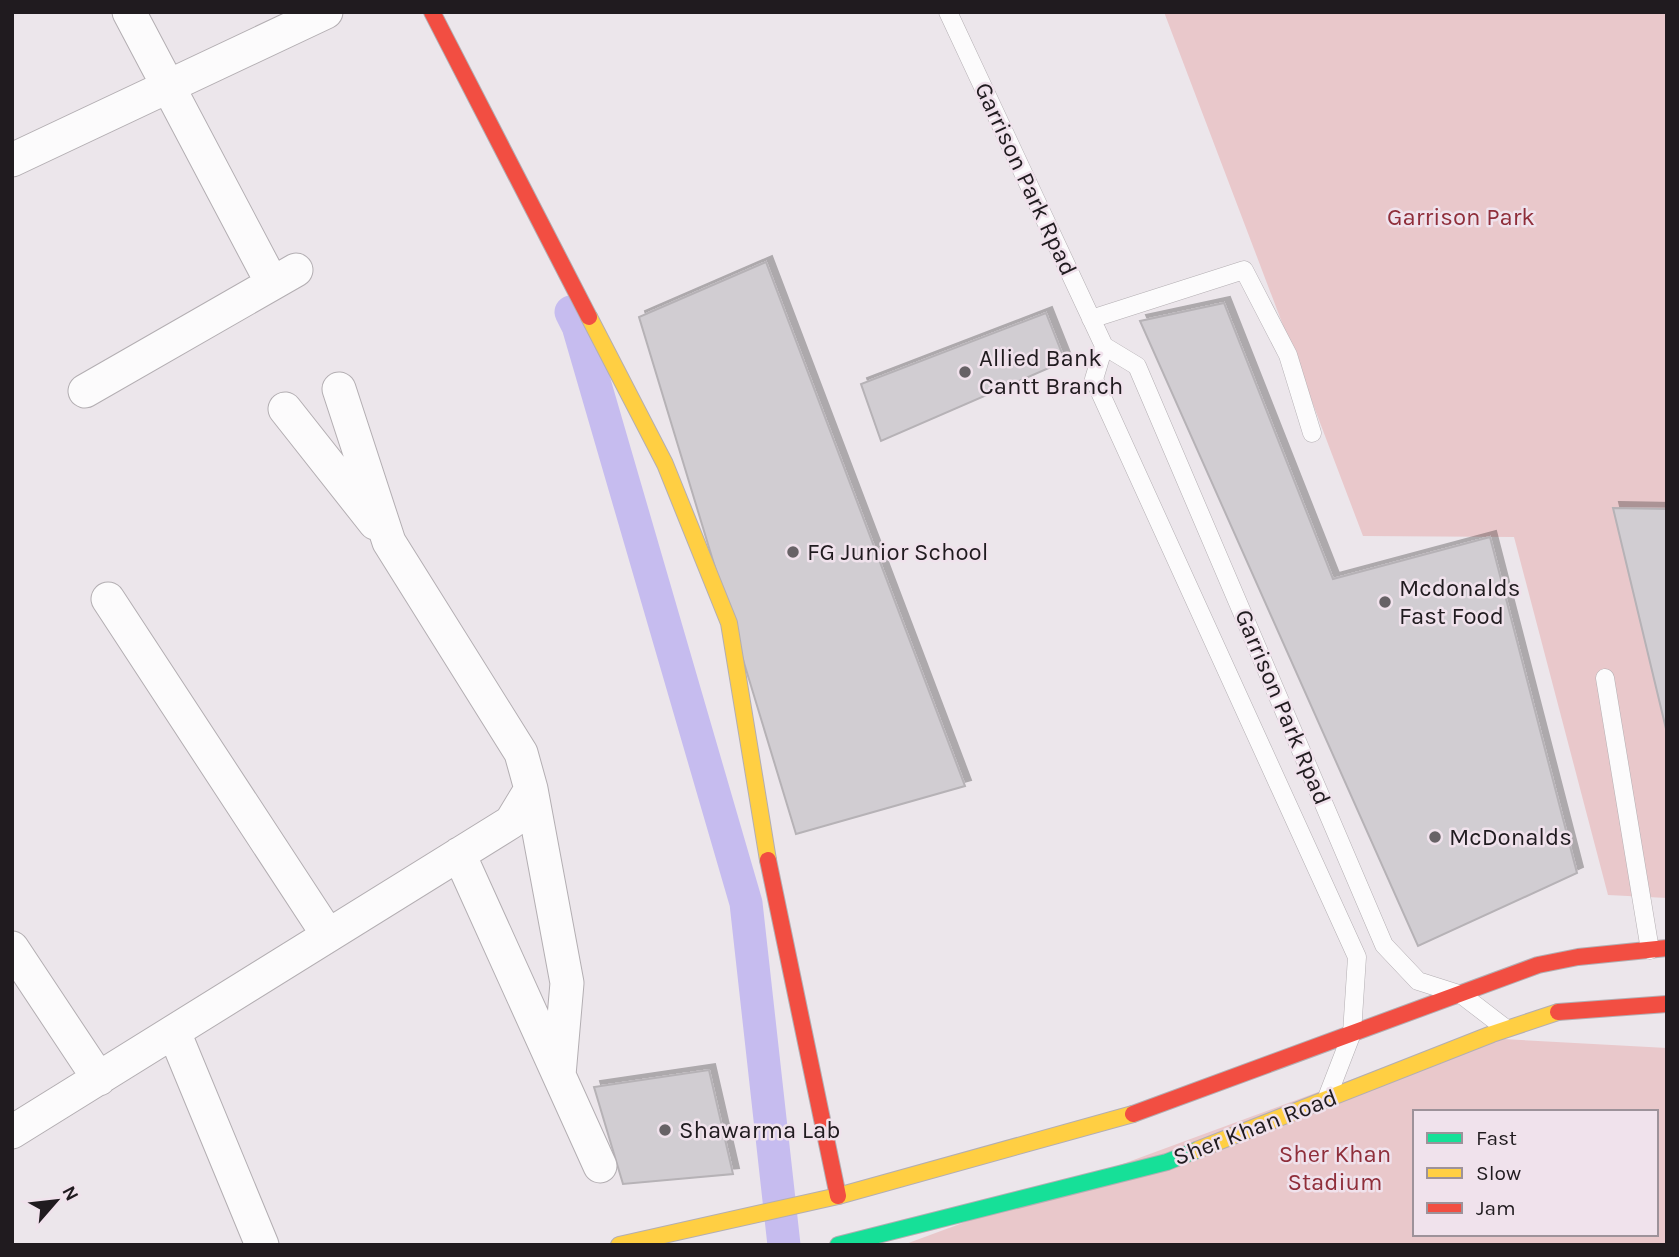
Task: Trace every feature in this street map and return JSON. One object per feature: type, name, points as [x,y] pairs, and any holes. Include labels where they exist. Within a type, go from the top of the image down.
[{"type":"street","points":[[85,391],[284,276],[168,87],[129,12]]},
{"type":"street","points":[[12,160],[326,12]]},
{"type":"street","points":[[432,12],[665,464],[729,623],[762,833],[838,1196]]},
{"type":"street","points":[[339,389],[389,542]]},
{"type":"street","points":[[285,409],[389,542],[521,753],[531,789],[567,983],[559,1075]]},
{"type":"street","points":[[107,599],[328,935]]},
{"type":"street","points":[[12,1132],[511,822],[531,789]]},
{"type":"street","points":[[459,853],[600,1166]]},
{"type":"street","points":[[12,948],[99,1079]]},
{"type":"street","points":[[619,1245],[838,1196],[1152,1108],[1538,965],[1658,949]]},
{"type":"street","name":"Sher Khan Road","points":[[838,1245],[1167,1162],[1506,1029],[1567,1009],[1667,1004]]},
{"type":"street","points":[[174,1032],[262,1245]]},
{"type":"lane","name":"Garrison Park Rpad","points":[[948,12],[1104,346],[1137,366],[1384,945],[1418,981],[1462,995],[1506,1029]]},
{"type":"lane","points":[[1091,318],[1244,270],[1288,355],[1312,433]]},
{"type":"lane","name":"Garrison Park Rpad","points":[[1104,346],[1094,379],[1357,957],[1352,1034],[1327,1098]]},
{"type":"lane","points":[[1605,678],[1658,949]]},
{"type":"green space","name":"Garrison Park","points":[[1164,12],[1667,12],[1667,898],[1608,895],[1514,537],[1363,536]]},
{"type":"green space","name":"Sher Khan Stadium","points":[[1467,1037],[1667,1048],[1667,1245],[903,1245]]},
{"type":"building","name":"FG Junior School","points":[[766,262],[965,786],[796,834],[639,317]]},
{"type":"building","name":"Mcdonalds Fast Food","points":[[1224,303],[1333,579],[1490,537],[1577,873],[1418,946],[1140,321]]},
{"type":"building","name":"Allied Bank Cantt Branch","points":[[1046,313],[1065,361],[881,441],[861,384]]},
{"type":"building","points":[[1613,508],[1667,509],[1667,733]]},
{"type":"building","name":"Shawarma Lab","points":[[709,1070],[733,1174],[623,1184],[594,1087]]},
{"type":"waterway","points":[[571,312],[578,326],[746,903],[784,1245]]},
{"type":"traffic: fast","points":[[838,1245],[1167,1162],[1197,1150]]},
{"type":"traffic: slow","points":[[589,317],[665,464],[729,623],[768,860]]},
{"type":"traffic: slow","points":[[1197,1150],[1492,1034],[1558,1012]]},
{"type":"traffic: slow","points":[[619,1245],[838,1196],[1133,1114]]},
{"type":"traffic: jam","points":[[432,12],[589,317]]},
{"type":"traffic: jam","points":[[768,860],[838,1196]]},
{"type":"traffic: jam","points":[[1133,1114],[1538,965],[1578,957],[1667,948]]},
{"type":"traffic: jam","points":[[1558,1012],[1667,1004]]},
{"type":"place","name":"Allied Bank Cantt Branch","points":[[965,372]]},
{"type":"place","name":"FG Junior School","points":[[793,552]]},
{"type":"place","name":"Mcdonalds Fast Food","points":[[1385,602]]},
{"type":"place","name":"McDonalds","points":[[1435,837]]},
{"type":"place","name":"Shawarma Lab","points":[[665,1130]]}]
